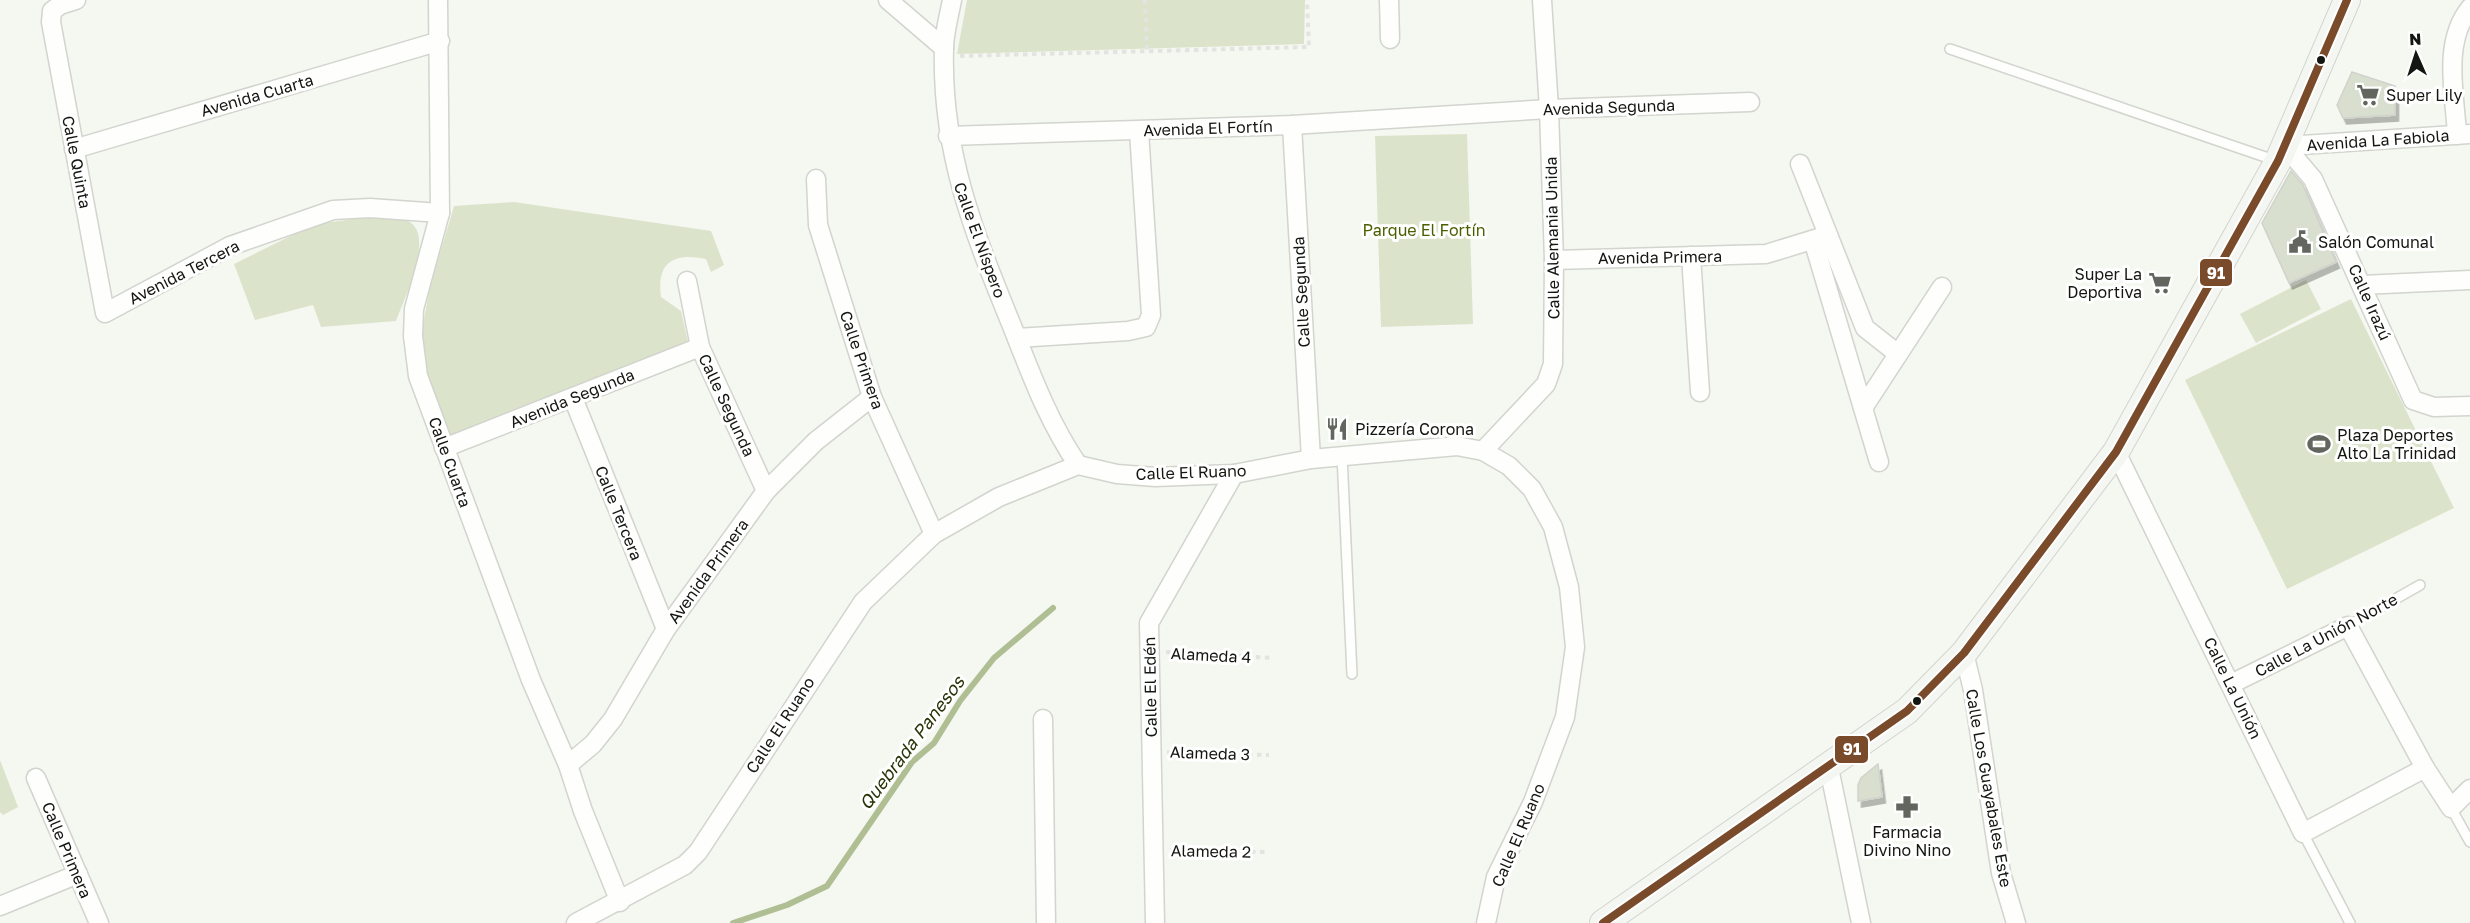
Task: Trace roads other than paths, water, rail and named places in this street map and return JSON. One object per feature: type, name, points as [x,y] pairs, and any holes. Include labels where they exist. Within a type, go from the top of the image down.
[{"type":"main road","points":[[1603,923],[1908,711],[1964,653],[2116,452],[2281,154],[2347,0]]},
{"type":"street","name":"Calle Quinta","points":[[76,0],[60,5],[52,11],[51,22],[105,313]]},
{"type":"street","name":"Calle Cuarta","points":[[438,0],[440,213],[414,309],[413,336],[418,376],[531,680],[568,765],[583,811],[620,902]]},
{"type":"street","points":[[888,0],[944,52]]},
{"type":"street","name":"Calle El Níspero","points":[[952,0],[944,52],[948,135],[957,180],[977,239],[1041,401],[1078,465]]},
{"type":"street","points":[[1389,0],[1390,39]]},
{"type":"street","name":"Calle Alemania Unida","points":[[1483,451],[1546,384],[1553,364],[1554,260],[1550,109],[1542,0]]},
{"type":"street","points":[[2464,134],[2453,57],[2455,37],[2463,17],[2470,8]]},
{"type":"street","name":"Avenida Cuarta","points":[[74,149],[440,41]]},
{"type":"street","name":"Avenida Segunda","points":[[1468,115],[1550,109],[1750,102]]},
{"type":"street","name":"Avenida El Fortín","points":[[948,135],[1139,131],[1468,115]]},
{"type":"street","name":"Calle Segunda","points":[[1292,125],[1311,459]]},
{"type":"street","points":[[1017,338],[1128,332],[1146,327],[1151,315],[1139,131]]},
{"type":"street","name":"Avenida La Fabiola","points":[[2281,154],[2464,134]]},
{"type":"street","name":"Calle Irazú","points":[[2281,154],[2313,179],[2414,400],[2434,407],[2470,406]]},
{"type":"street","points":[[1800,164],[1879,462]]},
{"type":"street","name":"Calle Primera","points":[[816,179],[818,225],[872,397],[934,534]]},
{"type":"street","name":"Avenida Tercera","points":[[105,313],[230,246],[333,210],[370,208],[440,213]]},
{"type":"street","points":[[1821,238],[1864,328],[1898,354]]},
{"type":"street","name":"Avenida Primera","points":[[1554,260],[1766,255],[1821,238]]},
{"type":"street","points":[[1691,256],[1700,392]]},
{"type":"street","points":[[2362,285],[2470,280]]},
{"type":"street","name":"Calle Segunda","points":[[687,281],[700,347],[766,491]]},
{"type":"street","points":[[1863,408],[1942,287]]},
{"type":"street","name":"Avenida Segunda","points":[[444,448],[700,347]]},
{"type":"street","name":"Avenida Primera","points":[[568,765],[593,744],[613,719],[666,629],[766,491],[816,441],[872,397]]},
{"type":"street","name":"Calle Tercera","points":[[573,398],[666,629]]},
{"type":"street","name":"Calle El Ruano","points":[[576,923],[685,866],[698,852],[863,602],[934,534],[999,497],[1078,465],[1117,474],[1155,477],[1234,474],[1342,455],[1457,446],[1483,451],[1509,466],[1532,489],[1552,527],[1569,587],[1575,646],[1565,717],[1533,802],[1496,877],[1486,923]]},
{"type":"street","name":"Calle La Unión","points":[[2116,452],[2303,833]]},
{"type":"street","name":"Calle El Edén","points":[[1155,923],[1149,623],[1234,474]]},
{"type":"street","points":[[2348,626],[2425,768],[2451,808],[2470,789]]},
{"type":"street","name":"Calle La Unión Norte","points":[[2231,684],[2348,626]]},
{"type":"street","name":"Calle Los Guayabales Este","points":[[1964,653],[1973,690],[2001,873],[2016,923]]},
{"type":"street","points":[[1043,719],[1046,923]]},
{"type":"street","points":[[1829,768],[1861,923]]},
{"type":"street","points":[[2303,833],[2425,768]]},
{"type":"street","name":"Calle Primera","points":[[36,778],[99,923]]},
{"type":"street","points":[[0,906],[78,874]]},
{"type":"lane","points":[[1950,49],[2281,154]]},
{"type":"lane","points":[[1342,455],[1352,674]]},
{"type":"lane","name":"Calle La Unión Norte","points":[[2348,626],[2420,585]]},
{"type":"lane","points":[[2451,808],[2470,842]]},
{"type":"lane","name":"Calle La Unión","points":[[2303,833],[2350,923]]},
{"type":"waterway","name":"Quebrada Panesos","points":[[733,923],[787,905],[827,886],[912,762],[934,743],[960,701],[994,658],[1053,608]]},
{"type":"place","name":"Super Lily","points":[[2368,95]]},
{"type":"place","name":"Salón Comunal","points":[[2300,242]]},
{"type":"place","name":"Super La Deportiva","points":[[2160,283]]},
{"type":"place","name":"Pizzería Corona","points":[[1337,429]]},
{"type":"place","name":"Plaza Deportes Alto La Trinidad","points":[[2319,444]]},
{"type":"place","name":"Farmacia Divino Nino","points":[[1907,807]]},
{"type":"park label","name":"Parque El Fortín","points":[[1424,230]]}]
